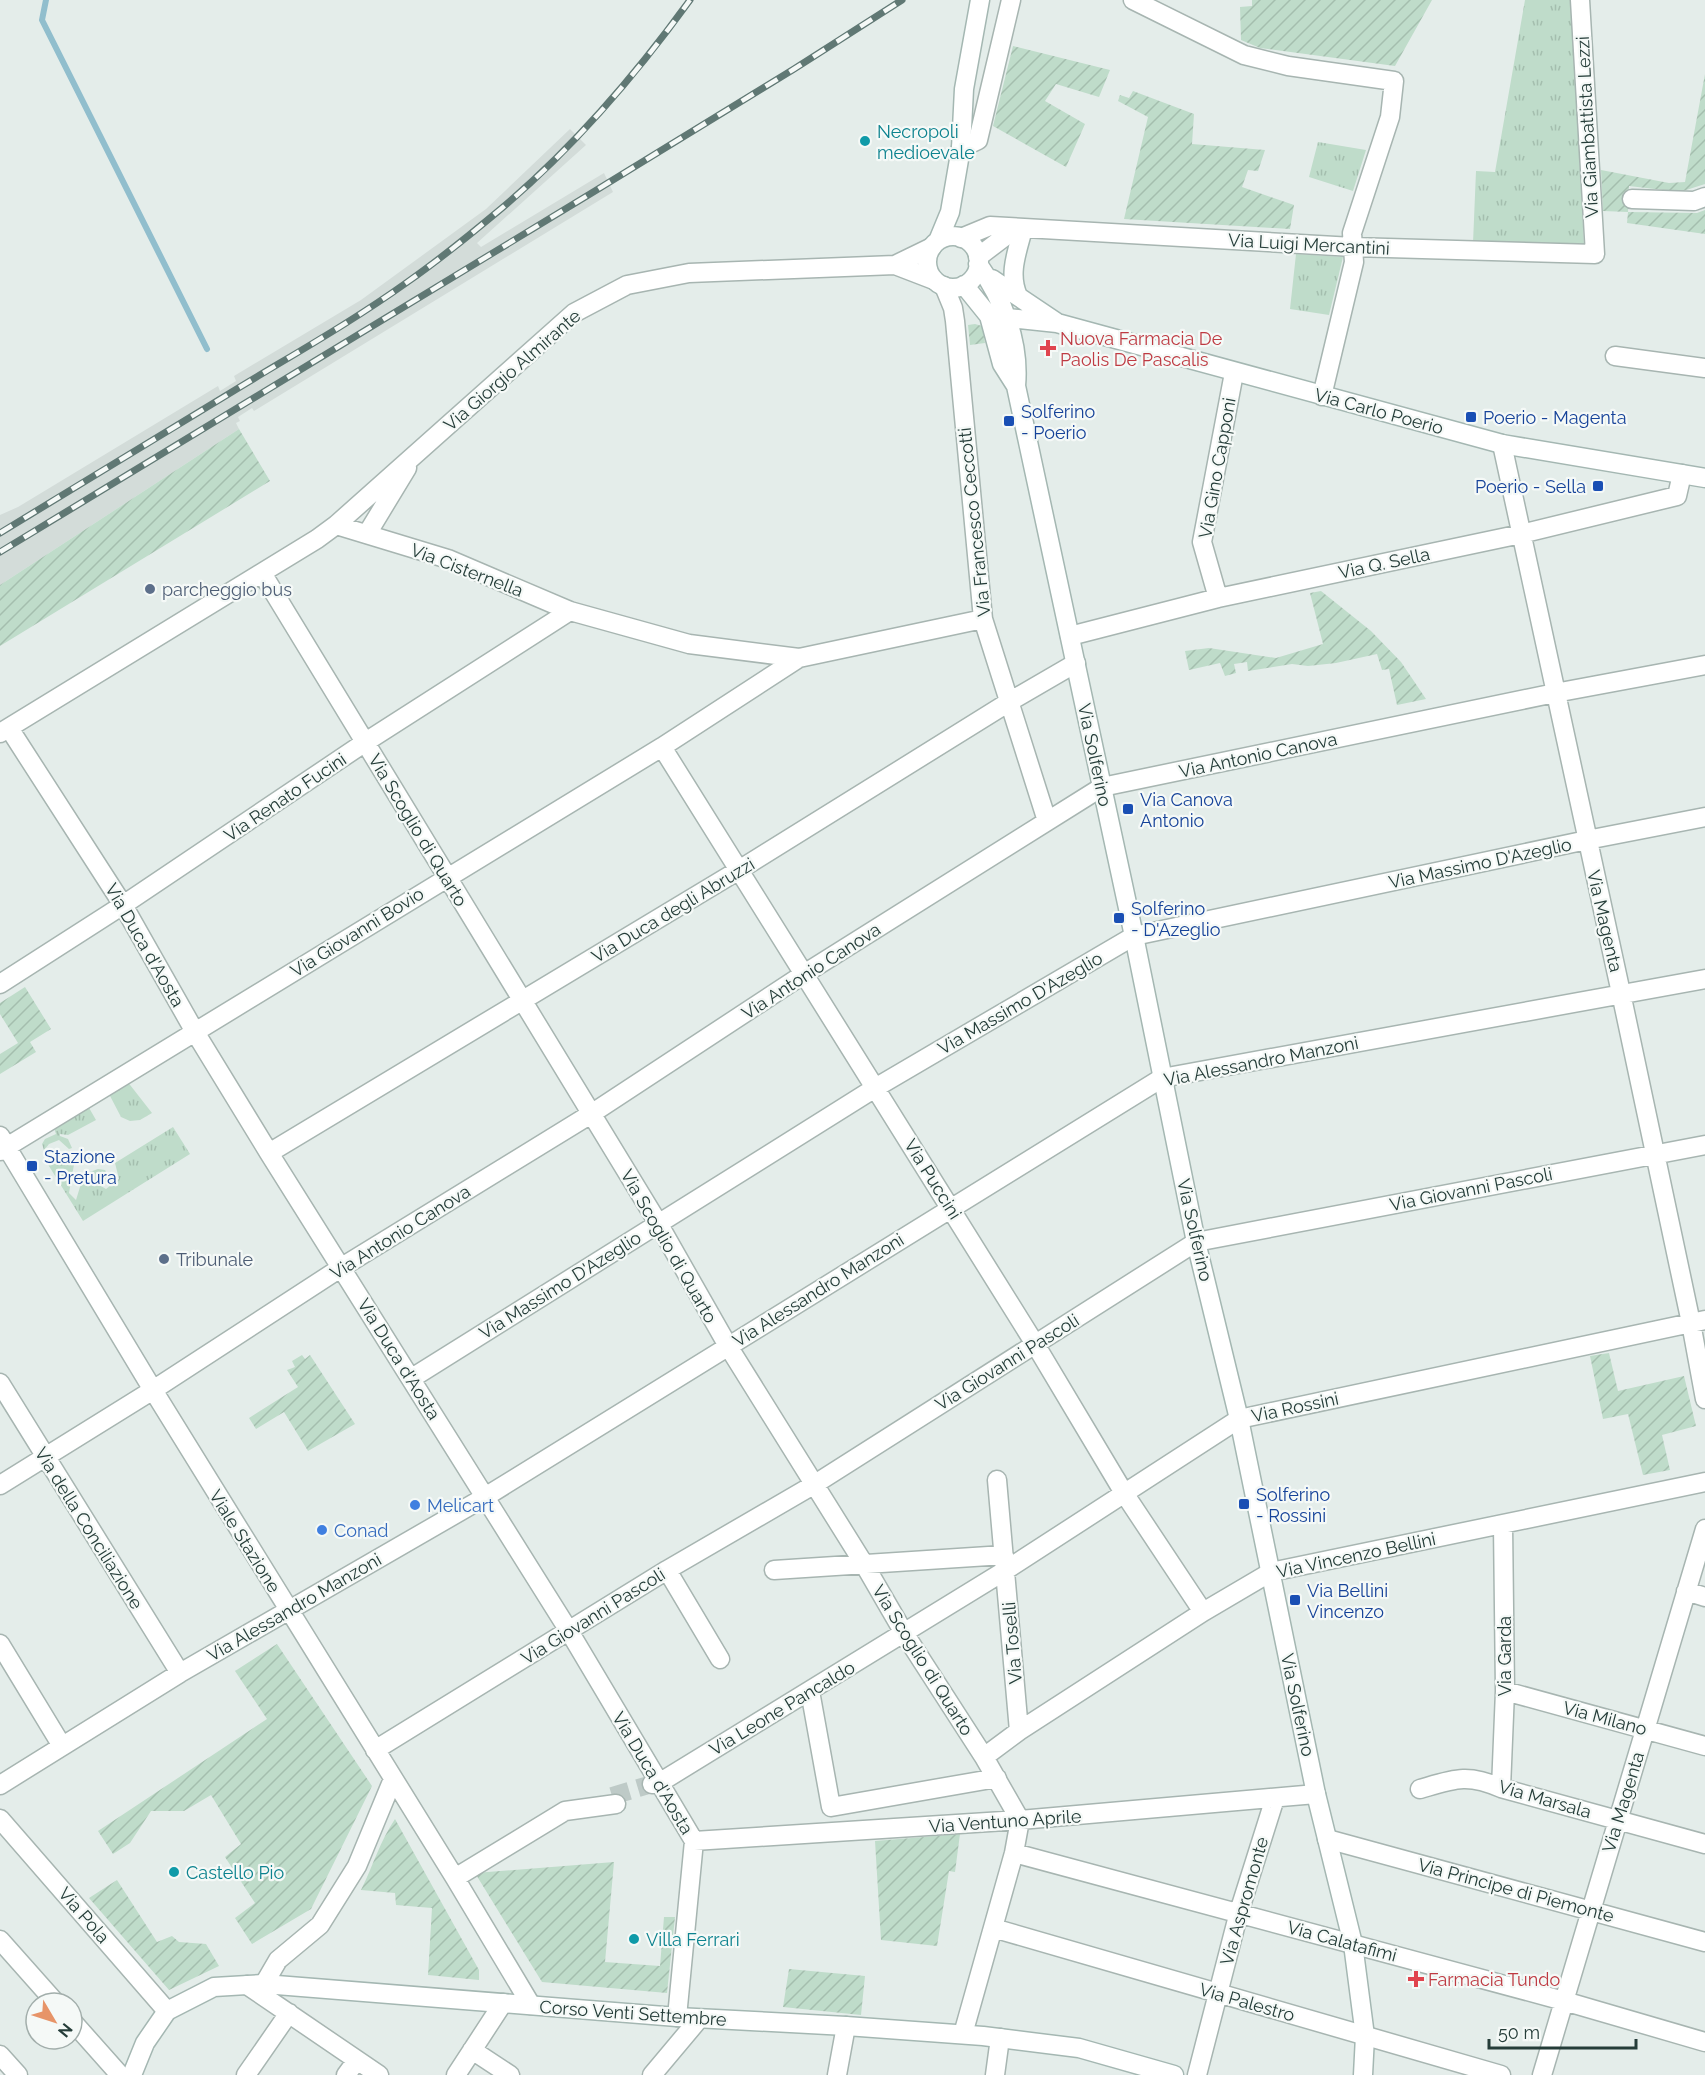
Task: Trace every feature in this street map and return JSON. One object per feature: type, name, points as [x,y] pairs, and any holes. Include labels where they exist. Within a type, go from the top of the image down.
[{"type":"street","points":[[960,237],[964,89],[980,0]]},
{"type":"street","points":[[935,244],[948,237],[960,237],[972,245],[981,266],[974,277],[964,285],[950,288],[939,283],[927,267],[928,254],[950,212],[961,151],[978,140],[1011,0]]},
{"type":"street","points":[[1133,0],[1244,55],[1288,66],[1394,81],[1390,117],[1352,232],[1354,262],[1322,396]]},
{"type":"street","name":"Via Giambattista Lezzi","points":[[1580,0],[1595,254]]},
{"type":"street","points":[[1632,199],[1694,201],[1705,197]]},
{"type":"street","name":"Via Luigi Mercantini","points":[[960,237],[990,226],[1023,230],[1353,247],[1595,254]]},
{"type":"street","points":[[1018,296],[1013,276],[1023,230]]},
{"type":"street","name":"Via Luigi Mercantini","points":[[981,266],[1007,235],[1023,230]]},
{"type":"street","name":"Via Giorgio Almirante","points":[[895,265],[935,244]]},
{"type":"street","name":"Via Giorgio Almirante","points":[[336,525],[574,313],[627,285],[689,273],[895,265],[939,283]]},
{"type":"street","name":"Via Carlo Poerio","points":[[981,266],[1018,296],[1057,323]]},
{"type":"street","name":"Via Solferino","points":[[981,266],[1000,298],[998,317],[1002,364],[1016,386],[1134,936],[1196,1242],[1239,1419],[1316,1794],[1353,1944],[1365,2036],[1363,2075]]},
{"type":"street","name":"Via Francesco Ceccotti","points":[[939,283],[952,308],[954,321],[983,619],[1047,821]]},
{"type":"street","name":"Via Solferino","points":[[964,285],[998,317]]},
{"type":"street","name":"Via Carlo Poerio","points":[[998,317],[1057,323],[1234,373],[1502,444],[1705,478]]},
{"type":"street","points":[[1615,356],[1705,368]]},
{"type":"street","name":"Via Gino Capponi","points":[[1218,598],[1202,542],[1234,373]]},
{"type":"street","name":"Via Magenta","points":[[1502,444],[1654,1154],[1698,1321],[1705,1399]]},
{"type":"street","name":"Via Giorgio Almirante","points":[[367,534],[417,452]]},
{"type":"street","name":"Via Q. Sella","points":[[1070,636],[1218,598],[1521,534],[1677,496],[1682,474]]},
{"type":"street","points":[[4,730],[262,573],[336,525]]},
{"type":"street","name":"Via Cisternella","points":[[336,525],[448,559],[570,611],[689,644],[799,658],[983,619]]},
{"type":"street","name":"Via Scoglio di Quarto","points":[[262,573],[658,1223],[728,1346],[815,1484],[904,1633],[997,1778],[1020,1821]]},
{"type":"street","name":"Via Renato Fucini","points":[[0,984],[123,905],[364,743],[570,611]]},
{"type":"street","name":"Via Giovanni Bovio","points":[[2,1145],[195,1032],[662,747],[799,658]]},
{"type":"street","name":"Via Duca degli Abruzzi","points":[[269,1153],[739,870],[1009,702],[1076,663]]},
{"type":"street","name":"Via Antonio Canova","points":[[0,1485],[153,1390],[342,1267],[591,1114],[804,974],[1102,787],[1555,693],[1705,665]]},
{"type":"street","name":"Via Duca d'Aosta","points":[[4,730],[123,905],[195,1032],[569,1631],[657,1787],[694,1841],[676,2017]]},
{"type":"street","name":"Via Puccini","points":[[662,747],[1035,1344],[1124,1493],[1203,1612]]},
{"type":"street","name":"Via Massimo D'Azeglio","points":[[412,1378],[876,1088],[1134,936],[1705,817]]},
{"type":"street","name":"Via Alessandro Manzoni","points":[[0,1785],[180,1672],[485,1497],[1162,1078],[1705,979]]},
{"type":"street","name":"Viale Stazione","points":[[2,1145],[455,1878],[531,2005]]},
{"type":"street","name":"Via Giovanni Pascoli","points":[[375,1750],[667,1570],[815,1484],[1196,1242],[1705,1145]]},
{"type":"street","name":"Via Rossini","points":[[904,1633],[1005,1562],[1124,1493],[1239,1419],[1698,1321]]},
{"type":"street","name":"Via della Conciliazione","points":[[0,1383],[180,1672]]},
{"type":"street","name":"Via Toselli","points":[[997,1480],[1019,1731]]},
{"type":"street","name":"Via Vincenzo Bellini","points":[[984,1757],[1019,1731],[1203,1612],[1271,1572],[1705,1482]]},
{"type":"street","name":"Via Garda","points":[[1502,1788],[1505,1691],[1503,1525]]},
{"type":"street","name":"Via Magenta","points":[[1542,2075],[1705,1529]]},
{"type":"street","points":[[774,1569],[864,1564],[1005,1562]]},
{"type":"street","points":[[667,1570],[720,1659]]},
{"type":"street","points":[[1686,1591],[1705,1597]]},
{"type":"street","name":"Via Leone Pancaldo","points":[[657,1787],[904,1633]]},
{"type":"street","points":[[0,1644],[62,1746]]},
{"type":"street","points":[[810,1691],[831,1807],[997,1778]]},
{"type":"street","name":"Via Milano","points":[[1505,1691],[1705,1746]]},
{"type":"street","name":"Via Marsala","points":[[1420,1789],[1456,1778],[1482,1779],[1502,1788],[1705,1844]]},
{"type":"street","points":[[379,2075],[351,2067],[256,1984],[278,1960],[320,1925],[357,1866],[393,1779]]},
{"type":"street","name":"Via Ventuno Aprile","points":[[694,1841],[1020,1821],[1316,1794]]},
{"type":"street","name":"Via Aspromonte","points":[[1197,2075],[1239,1912],[1275,1798]]},
{"type":"street","points":[[455,1878],[566,1811],[614,1800]]},
{"type":"street","name":"Via Pola","points":[[0,1819],[167,2010]]},
{"type":"street","points":[[963,2034],[1014,1853],[1020,1821]]},
{"type":"street","name":"Via Principe di Piemonte","points":[[1327,1839],[1705,1942]]},
{"type":"street","name":"Via Calatafimi","points":[[1014,1853],[1239,1912],[1705,2042]]},
{"type":"street","name":"Via Palestro","points":[[993,1928],[1501,2075]]},
{"type":"street","points":[[0,1940],[45,1991]]},
{"type":"street","name":"Corso Venti Settembre","points":[[167,2010],[214,1988],[256,1984],[699,2019],[963,2034],[1079,2048],[1174,2075]]},
{"type":"street","points":[[456,2075],[504,2003]]},
{"type":"street","points":[[132,2075],[146,2043],[167,2010]]},
{"type":"street","points":[[246,2075],[289,2013]]},
{"type":"street","points":[[652,2075],[699,2019]]},
{"type":"street","points":[[837,2075],[846,2026]]},
{"type":"street","points":[[84,2034],[120,2075]]},
{"type":"street","points":[[995,2075],[1000,2038]]},
{"type":"street","points":[[472,2050],[510,2075]]},
{"type":"street","points":[[0,2055],[18,2075]]},
{"type":"shaded area","points":[[570,129],[586,145],[477,243],[481,247],[604,173],[613,192],[254,411],[252,408],[238,417],[240,421],[236,423],[239,429],[0,585],[0,515],[18,507],[218,386],[220,391],[236,381],[234,376],[361,300],[486,209]]},
{"type":"green space","points":[[1252,0],[1432,0],[1395,66],[1260,48],[1241,40],[1240,7],[1252,6]]},
{"type":"green space","points":[[1525,0],[1571,0],[1584,245],[1473,243],[1476,171],[1495,172]]},
{"type":"green space","points":[[1013,46],[1110,70],[1099,97],[1056,84],[1045,101],[1085,124],[1066,167],[993,126]]},
{"type":"green space","points":[[1705,74],[1705,184],[1680,192],[1629,186],[1628,212],[1603,211],[1601,170],[1669,183],[1685,182]]},
{"type":"green space","points":[[1133,91],[1194,114],[1192,144],[1265,150],[1258,171],[1248,170],[1242,187],[1294,205],[1290,229],[1124,219],[1148,117],[1118,101],[1120,95],[1129,98]]},
{"type":"green space","points":[[1318,142],[1366,150],[1353,191],[1309,177]]},
{"type":"green space","points":[[1705,210],[1705,234],[1627,223],[1628,212],[1697,213]]},
{"type":"green space","points":[[1296,254],[1343,257],[1329,315],[1290,309]]},
{"type":"green space","points":[[968,325],[982,326],[985,343],[970,345]]},
{"type":"green space","points":[[239,429],[270,481],[0,646],[0,585]]},
{"type":"green space","points":[[1321,591],[1371,631],[1401,662],[1426,699],[1397,705],[1389,669],[1382,670],[1377,654],[1336,663],[1308,666],[1292,664],[1248,671],[1247,662],[1234,664],[1236,673],[1225,676],[1220,663],[1189,670],[1185,651],[1209,648],[1276,658],[1323,644],[1310,593]]},
{"type":"green space","points":[[25,987],[51,1029],[30,1042],[36,1052],[0,1074],[0,1054],[18,1043],[0,1014],[0,1003]]},
{"type":"green space","points":[[127,1081],[152,1113],[140,1120],[130,1121],[121,1117],[109,1094]]},
{"type":"green space","points":[[88,1106],[96,1120],[68,1135],[60,1134],[68,1139],[72,1148],[69,1149],[59,1140],[49,1144],[44,1150],[42,1144],[45,1139],[56,1134],[54,1128]]},
{"type":"green space","points":[[173,1127],[190,1154],[83,1221],[44,1158],[60,1162],[68,1157],[75,1159],[69,1193],[76,1200],[81,1175],[98,1169],[105,1170],[109,1176],[108,1181],[96,1183],[106,1189],[119,1179],[115,1163]]},
{"type":"green space","points":[[1609,1353],[1618,1391],[1684,1376],[1696,1426],[1662,1435],[1670,1470],[1643,1475],[1628,1414],[1603,1419],[1590,1356]]},
{"type":"green space","points":[[302,1355],[305,1359],[310,1355],[355,1424],[308,1451],[284,1412],[256,1429],[249,1418],[298,1387],[287,1370],[295,1367],[292,1361]]},
{"type":"green space","points":[[277,1644],[372,1786],[311,1909],[252,1944],[235,1918],[255,1903],[225,1857],[241,1844],[211,1795],[184,1811],[151,1811],[130,1843],[113,1854],[98,1831],[267,1719],[235,1671]]},
{"type":"green space","points":[[395,1819],[479,1970],[479,1980],[428,1975],[432,1908],[396,1905],[395,1893],[361,1890]]},
{"type":"green space","points":[[960,1834],[955,1872],[949,1871],[937,1946],[881,1940],[875,1841]]},
{"type":"green space","points":[[614,1862],[605,1962],[660,1966],[664,1917],[675,1917],[667,1993],[542,1982],[475,1873]]},
{"type":"green space","points":[[117,1880],[157,1942],[172,1936],[179,1942],[206,1944],[219,1966],[169,1990],[89,1898]]},
{"type":"green space","points":[[789,1969],[865,1976],[861,2015],[783,2007]]},
{"type":"waterway","points":[[46,0],[42,20],[207,349]]},
{"type":"tunnel","points":[[612,1796],[652,1784]]},
{"type":"railway","points":[[0,533],[345,324],[443,256],[528,185],[579,135],[648,56],[690,0]]},
{"type":"railway","points":[[0,552],[590,194],[902,0]]},
{"type":"place","name":"Necropoli medioevale","points":[[865,141]]},
{"type":"place","name":"Nuova Farmacia De Paolis De Pascalis","points":[[1048,348]]},
{"type":"place","name":"Poerio - Magenta","points":[[1471,417]]},
{"type":"place","name":"Solferino - Poerio","points":[[1009,421]]},
{"type":"place","name":"Poerio - Sella","points":[[1598,486]]},
{"type":"place","name":"parcheggio bus","points":[[150,589]]},
{"type":"place","name":"Via Canova Antonio","points":[[1128,809]]},
{"type":"place","name":"Solferino - D'Azeglio","points":[[1119,918]]},
{"type":"place","name":"Stazione - Pretura","points":[[32,1166]]},
{"type":"place","name":"Tribunale","points":[[164,1259]]},
{"type":"place","name":"Solferino - Rossini","points":[[1244,1504]]},
{"type":"place","name":"Melicart","points":[[415,1505]]},
{"type":"place","name":"Conad","points":[[322,1530]]},
{"type":"place","name":"Via Bellini Vincenzo","points":[[1295,1600]]},
{"type":"place","name":"Castello Pio","points":[[174,1872]]},
{"type":"place","name":"Villa Ferrari","points":[[634,1939]]},
{"type":"place","name":"Farmacia Tundo","points":[[1416,1979]]}]
